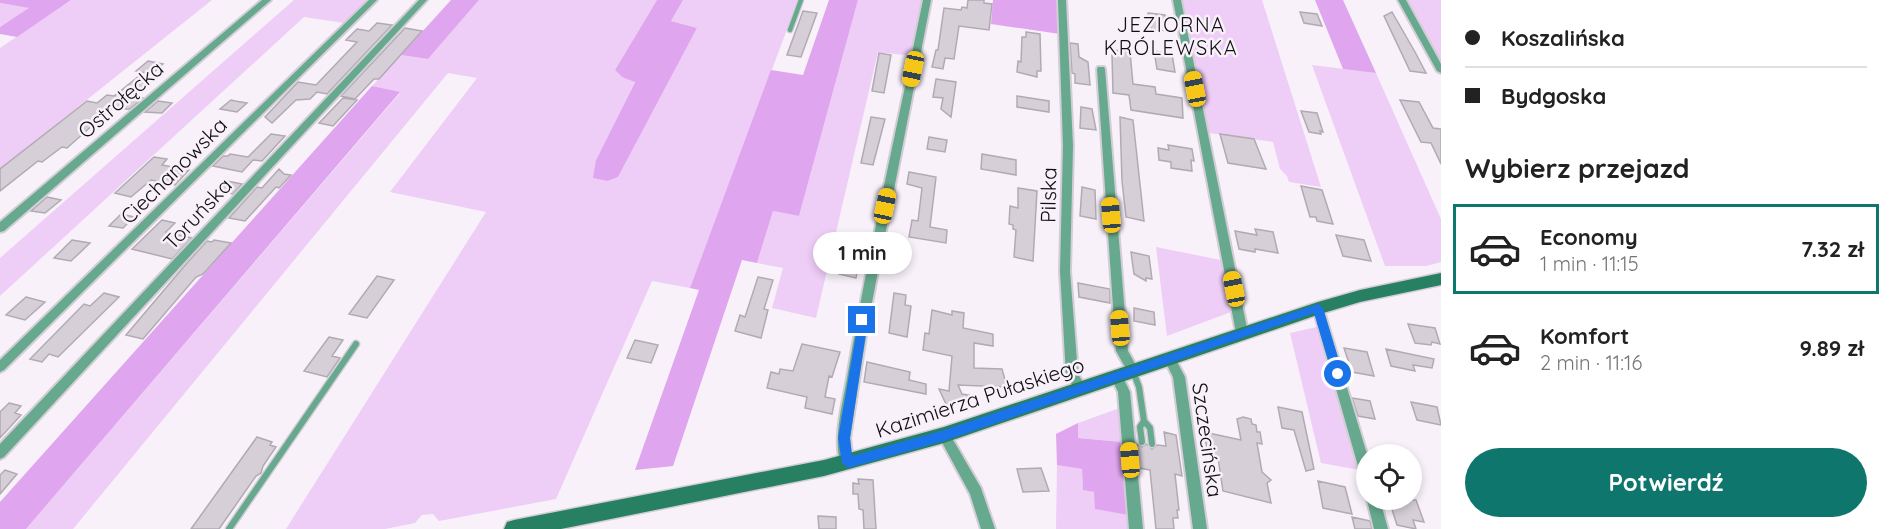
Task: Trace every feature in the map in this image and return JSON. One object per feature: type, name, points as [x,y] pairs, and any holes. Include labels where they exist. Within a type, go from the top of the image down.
[{"type":"main road","name":"Kazimierza Pułaskiego","points":[[514,529],[848,463],[944,435],[1318,308],[1360,296],[1441,279]]},
{"type":"street","name":"Ostrołęcka","points":[[0,228],[267,0]]},
{"type":"street","name":"Ciechanowska","points":[[0,367],[373,0]]},
{"type":"street","name":"Toruńska","points":[[0,453],[423,0]]},
{"type":"street","points":[[848,463],[844,438],[862,323],[927,0]]},
{"type":"street","name":"Pilska","points":[[1062,0],[1068,146],[1065,271],[1072,375],[1081,389]]},
{"type":"street","points":[[1177,0],[1242,333]]},
{"type":"street","points":[[1402,0],[1441,71]]},
{"type":"street","points":[[1101,69],[1136,529]]},
{"type":"street","points":[[1318,308],[1358,444]]},
{"type":"street","name":"Szczecińska","points":[[1170,359],[1179,376],[1200,529]]},
{"type":"street","points":[[944,435],[976,492],[988,529]]},
{"type":"street","points":[[1377,510],[1382,529]]},
{"type":"lane","points":[[789,30],[801,0]]},
{"type":"lane","points":[[229,529],[356,344]]},
{"type":"lane","points":[[1125,374],[1139,387],[1144,421],[1150,428],[1152,444]]},
{"type":"lane","points":[[1142,442],[1140,427],[1144,421]]},
{"type":"shaded area","points":[[0,0],[71,0],[17,37],[0,34],[0,27],[29,8],[0,3]]},
{"type":"shaded area","points":[[71,0],[212,0],[0,169],[0,48]]},
{"type":"shaded area","points":[[294,0],[368,0],[344,23],[304,17],[0,296],[0,258]]},
{"type":"shaded area","points":[[451,0],[479,0],[428,59],[401,55]]},
{"type":"shaded area","points":[[479,0],[657,0],[615,70],[622,77],[635,81],[596,160],[608,181],[618,177],[697,28],[671,21],[683,0],[798,0],[690,288],[652,281],[556,499],[439,521],[433,514],[422,515],[415,523],[385,529],[286,529],[486,212],[390,192],[477,78],[448,73],[73,529],[26,529],[400,93],[372,86],[401,55],[428,59]]},
{"type":"shaded area","points":[[657,0],[683,0],[671,21],[697,28],[618,177],[608,181],[593,178],[596,160],[635,82],[622,77],[615,70]]},
{"type":"shaded area","points":[[829,0],[858,0],[799,216],[773,211],[757,263],[742,260],[673,466],[635,470],[699,290],[690,288],[771,70],[803,75]]},
{"type":"shaded area","points":[[858,0],[923,0],[913,56],[878,52],[816,318],[772,308],[783,268],[757,263],[773,211],[799,216]]},
{"type":"shaded area","points":[[993,0],[1058,0],[1060,34],[991,24]]},
{"type":"shaded area","points":[[1182,0],[1262,0],[1321,187],[1289,182],[1280,169],[1273,142],[1209,133]]},
{"type":"shaded area","points":[[1315,0],[1343,0],[1376,73],[1343,69]]},
{"type":"shaded area","points":[[1405,0],[1441,0],[1441,65]]},
{"type":"shaded area","points":[[0,3],[30,8],[0,27]]},
{"type":"shaded area","points":[[1312,65],[1376,73],[1441,219],[1441,262],[1426,266],[1385,266]]},
{"type":"shaded area","points":[[372,86],[400,92],[26,529],[0,529],[0,502]]},
{"type":"shaded area","points":[[1156,247],[1221,260],[1231,312],[1167,336]]},
{"type":"shaded area","points":[[1321,326],[1356,455],[1356,469],[1321,463],[1290,333]]},
{"type":"shaded area","points":[[1120,408],[1122,442],[1078,438],[1078,423]]},
{"type":"shaded area","points":[[1078,423],[1078,438],[1122,442],[1128,515],[1095,509],[1094,492],[1083,490],[1082,469],[1057,465],[1056,434]]},
{"type":"shaded area","points":[[1057,465],[1082,469],[1083,490],[1095,492],[1096,509],[1128,515],[1129,529],[1056,529]]},
{"type":"building","points":[[968,0],[984,0],[984,3],[992,4],[989,30],[959,26],[954,59],[945,58],[943,69],[932,67],[936,50],[938,50],[944,8],[961,10],[962,7],[967,8]]},
{"type":"building","points":[[803,11],[817,13],[801,57],[787,55]]},
{"type":"building","points":[[1300,12],[1317,14],[1322,26],[1304,23]]},
{"type":"building","points":[[1392,12],[1426,73],[1410,71],[1384,16]]},
{"type":"building","points":[[1148,13],[1165,15],[1168,31],[1151,29]]},
{"type":"building","points":[[377,23],[392,25],[327,94],[317,92],[310,99],[296,100],[272,123],[265,117],[298,82],[316,85],[357,42],[346,40],[357,29],[369,31]]},
{"type":"building","points":[[405,28],[422,31],[379,79],[374,79],[355,99],[341,96]]},
{"type":"building","points":[[1026,32],[1040,34],[1041,71],[1037,71],[1037,77],[1017,72],[1018,61],[1021,62],[1022,37],[1026,37]]},
{"type":"building","points":[[1070,43],[1078,44],[1079,57],[1088,62],[1090,85],[1075,83]]},
{"type":"building","points":[[1114,50],[1130,52],[1133,84],[1155,87],[1156,94],[1182,98],[1183,118],[1131,110],[1129,95],[1113,93],[1112,55],[1114,55]]},
{"type":"building","points":[[1154,51],[1172,54],[1175,72],[1157,69]]},
{"type":"building","points":[[879,53],[891,55],[884,93],[872,91]]},
{"type":"building","points":[[148,61],[163,64],[152,74],[136,71]]},
{"type":"building","points":[[139,76],[153,79],[133,96],[143,98],[130,109],[111,109],[67,148],[62,147],[42,162],[38,161],[0,191],[0,169],[87,101],[97,103],[107,95],[114,96]]},
{"type":"building","points":[[936,79],[956,82],[951,117],[941,109],[943,98],[933,97]]},
{"type":"building","points":[[1017,96],[1049,101],[1049,112],[1017,107]]},
{"type":"building","points":[[343,98],[357,100],[333,126],[319,123]]},
{"type":"building","points":[[231,100],[247,103],[237,112],[220,109]]},
{"type":"building","points":[[1400,100],[1419,102],[1433,128],[1441,129],[1441,164],[1431,143],[1421,142]]},
{"type":"building","points":[[158,101],[172,103],[162,113],[145,112]]},
{"type":"building","points":[[1081,107],[1092,109],[1096,130],[1080,128]]},
{"type":"building","points":[[1301,111],[1317,113],[1323,132],[1320,131],[1321,134],[1309,132]]},
{"type":"building","points":[[871,117],[885,119],[873,165],[861,163]]},
{"type":"building","points":[[1120,117],[1133,120],[1144,221],[1126,217],[1122,181]]},
{"type":"building","points":[[271,134],[285,136],[262,161],[253,160],[242,172],[213,166],[223,156],[230,154],[248,157]]},
{"type":"building","points":[[1220,134],[1254,139],[1266,169],[1228,163]]},
{"type":"building","points":[[929,137],[947,140],[945,152],[927,149]]},
{"type":"building","points":[[1168,145],[1192,149],[1194,161],[1191,160],[1192,171],[1171,168],[1171,162],[1159,160],[1158,148],[1169,150]]},
{"type":"building","points":[[982,154],[1016,160],[1016,175],[981,169]]},
{"type":"building","points":[[154,157],[167,159],[162,165],[189,170],[175,185],[151,180],[131,197],[115,193]]},
{"type":"building","points":[[279,169],[284,174],[291,175],[279,188],[276,187],[245,221],[229,218],[257,187],[262,188]]},
{"type":"building","points":[[909,172],[936,177],[930,227],[947,230],[946,243],[909,237],[912,220],[918,221],[922,188],[907,184]]},
{"type":"building","points":[[227,181],[242,184],[233,194],[218,191]]},
{"type":"building","points":[[1301,186],[1322,190],[1333,224],[1310,217]]},
{"type":"building","points":[[1082,187],[1095,190],[1096,219],[1080,216]]},
{"type":"building","points":[[1018,188],[1037,191],[1033,261],[1014,257],[1016,230],[1013,229],[1013,225],[1009,224],[1010,206],[1018,208]]},
{"type":"building","points":[[47,197],[61,200],[45,213],[31,211]]},
{"type":"building","points":[[121,214],[134,217],[123,228],[109,226]]},
{"type":"building","points":[[162,220],[175,223],[166,232],[192,238],[172,259],[132,249]]},
{"type":"building","points":[[1255,229],[1273,232],[1278,253],[1239,249],[1235,231],[1257,235]]},
{"type":"building","points":[[1336,235],[1364,240],[1371,261],[1343,256]]},
{"type":"building","points":[[72,240],[90,243],[71,261],[54,258]]},
{"type":"building","points":[[207,241],[231,243],[203,274],[196,277],[143,339],[126,335]]},
{"type":"building","points":[[845,250],[861,253],[856,278],[839,274]]},
{"type":"building","points":[[1131,252],[1149,256],[1152,279],[1146,278],[1146,281],[1134,274]]},
{"type":"building","points":[[377,276],[394,280],[367,318],[349,314]]},
{"type":"building","points":[[758,277],[773,280],[764,309],[768,310],[761,338],[735,331],[740,315],[745,317]]},
{"type":"building","points":[[1078,283],[1110,289],[1110,303],[1079,297]]},
{"type":"building","points":[[104,293],[119,297],[58,357],[49,354],[42,362],[30,359],[84,304],[90,306]]},
{"type":"building","points":[[894,293],[906,295],[905,305],[911,306],[907,337],[889,333]]},
{"type":"building","points":[[26,297],[45,302],[25,320],[6,315]]},
{"type":"building","points":[[1134,308],[1154,312],[1155,325],[1134,321]]},
{"type":"building","points":[[932,310],[952,315],[952,311],[964,313],[963,328],[993,334],[993,346],[974,343],[974,368],[1002,369],[1007,387],[958,385],[962,394],[974,396],[946,404],[939,389],[949,391],[952,356],[923,350],[925,333],[929,334]]},
{"type":"building","points":[[1408,324],[1435,328],[1440,344],[1415,343]]},
{"type":"building","points":[[329,337],[343,340],[332,356],[340,358],[327,377],[304,371]]},
{"type":"building","points":[[635,340],[658,345],[651,363],[627,358]]},
{"type":"building","points":[[802,344],[840,352],[832,377],[829,376],[825,397],[835,399],[832,414],[805,408],[807,397],[767,388],[771,372],[779,374],[780,369],[793,371]]},
{"type":"building","points":[[1344,348],[1367,352],[1374,376],[1352,372]]},
{"type":"building","points":[[1386,349],[1434,359],[1432,368],[1413,365],[1415,371],[1391,366]]},
{"type":"building","points":[[867,362],[910,372],[909,380],[926,384],[926,394],[864,382]]},
{"type":"building","points":[[1352,398],[1370,401],[1375,419],[1358,416]]},
{"type":"building","points":[[1411,402],[1437,407],[1441,425],[1417,420]]},
{"type":"building","points":[[9,403],[21,406],[15,413],[21,415],[0,438],[0,412]]},
{"type":"building","points":[[1278,407],[1302,412],[1314,469],[1306,471],[1294,430],[1282,428]]},
{"type":"building","points":[[1243,417],[1251,419],[1252,424],[1256,425],[1257,432],[1260,432],[1262,444],[1257,443],[1262,472],[1271,480],[1267,483],[1271,503],[1223,491],[1218,458],[1208,455],[1204,432],[1241,440],[1237,419]]},
{"type":"building","points":[[1164,432],[1176,435],[1182,476],[1175,474],[1179,510],[1177,510],[1178,518],[1173,518],[1174,529],[1156,529],[1150,470],[1139,468],[1137,444],[1142,447],[1147,444],[1152,449],[1157,445],[1166,446]]},
{"type":"building","points":[[257,437],[272,442],[270,445],[276,447],[261,473],[256,476],[219,529],[191,529]]},
{"type":"building","points":[[1041,468],[1049,491],[1023,492],[1017,469]]},
{"type":"building","points":[[5,470],[17,474],[0,494],[0,475]]},
{"type":"building","points":[[858,479],[873,480],[876,529],[864,529],[863,510],[859,509],[858,494],[853,494],[853,483],[859,484]]},
{"type":"building","points":[[1318,481],[1345,487],[1352,514],[1323,508]]},
{"type":"building","points":[[1392,510],[1420,510],[1424,522],[1413,520],[1416,529],[1397,525]]},
{"type":"building","points":[[818,516],[836,517],[836,529],[819,529]]},
{"type":"building","points":[[1352,517],[1370,521],[1372,529],[1355,529]]},
{"type":"district","name":"JEZIORNA KRÓLEWSKA","points":[[1171,36]]},
{"type":"route","points":[[862,320],[844,438],[848,463],[944,435],[1318,308],[1338,374]]}]
